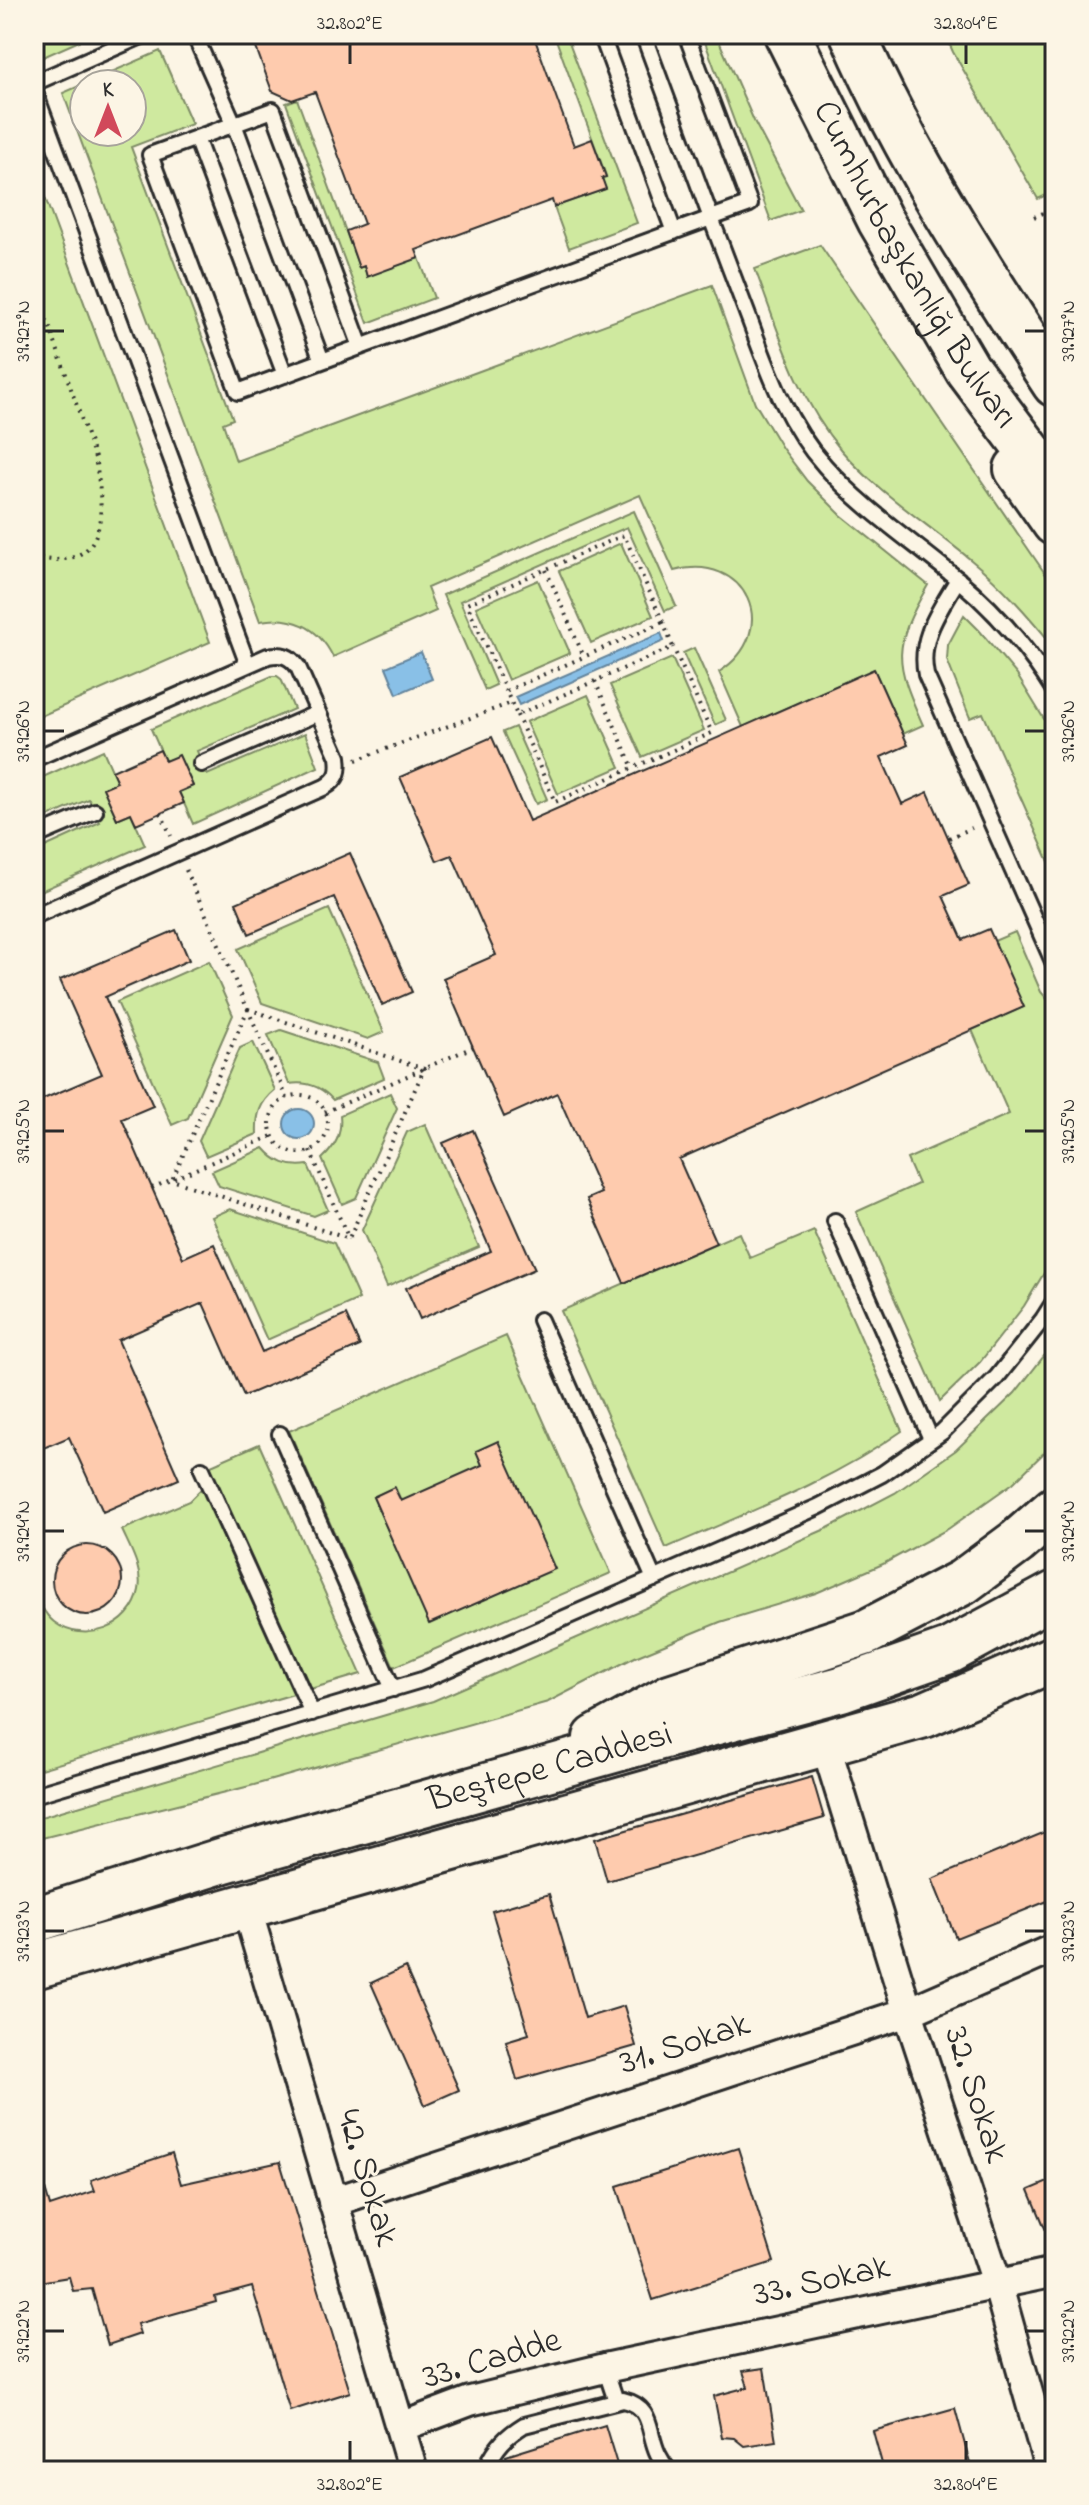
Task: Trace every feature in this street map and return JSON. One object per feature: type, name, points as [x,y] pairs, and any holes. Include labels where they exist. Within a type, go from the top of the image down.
[{"type":"main road","name":"Cumhurbaşkanlığı Bulvarı","points":[[787,34],[880,220],[968,370],[1055,486]]},
{"type":"main road","name":"Cumhurbaşkanlığı Bulvarı","points":[[853,34],[876,87],[956,231],[1055,384]]},
{"type":"main road","points":[[968,370],[1016,467],[1055,523]]},
{"type":"main road","points":[[533,1773],[670,1697],[867,1632],[963,1582],[1055,1509]]},
{"type":"main road","name":"Beştepe Caddesi","points":[[34,1920],[224,1860],[841,1689],[949,1651],[1055,1594]]},
{"type":"main road","name":"Beştepe Caddesi","points":[[924,1715],[1055,1658]]},
{"type":"main road","name":"Beştepe Caddesi","points":[[34,1966],[924,1715],[1055,1683]]},
{"type":"main road","points":[[34,1902],[224,1860]]},
{"type":"main road","points":[[34,1995],[199,1945],[246,1906]]},
{"type":"street","name":"32. Sokak","points":[[825,1743],[908,2012],[997,2283],[1050,2471]]},
{"type":"street","name":"42. Sokak","points":[[246,1906],[413,2471]]},
{"type":"street","name":"31. Sokak","points":[[333,2202],[908,2012],[1055,1948]]},
{"type":"street","name":"33. Sokak","points":[[605,2368],[1055,2272]]},
{"type":"street","name":"33. Cadde","points":[[401,2427],[470,2401],[605,2368]]},
{"type":"lane","points":[[34,83],[146,34]]},
{"type":"lane","points":[[194,34],[234,124],[322,361]]},
{"type":"lane","points":[[601,34],[674,232]]},
{"type":"lane","points":[[643,34],[776,393],[801,435],[824,465],[856,498],[958,579],[996,614],[1036,661],[1055,692]]},
{"type":"lane","points":[[361,347],[273,110],[150,155],[238,392],[285,375],[674,232],[711,218],[750,204],[686,34]]},
{"type":"lane","points":[[34,90],[248,665]]},
{"type":"lane","points":[[196,138],[285,375]]},
{"type":"lane","points":[[958,579],[926,638],[926,675],[1055,966]]},
{"type":"lane","points":[[34,759],[276,654],[292,659],[298,667],[338,757],[339,766],[334,782],[325,787],[34,916]]},
{"type":"lane","points":[[201,764],[318,713]]},
{"type":"lane","points":[[34,837],[95,811]]},
{"type":"lane","points":[[835,1221],[931,1439]]},
{"type":"lane","points":[[34,1795],[425,1679],[818,1507],[882,1474],[942,1432],[997,1377],[1055,1300]]},
{"type":"lane","points":[[540,1320],[654,1579]]},
{"type":"lane","points":[[280,1434],[393,1689]]},
{"type":"lane","points":[[202,1469],[312,1713]]},
{"type":"lane","points":[[605,2368],[616,2401]]},
{"type":"lane","points":[[489,2471],[487,2466],[499,2445],[524,2425],[616,2401],[629,2402],[646,2415],[657,2452],[669,2471]]},
{"type":"path","points":[[1034,217],[1055,208]]},
{"type":"path","points":[[34,282],[95,458],[100,510],[97,536],[88,549],[74,558],[57,561],[34,555]]},
{"type":"path","points":[[624,535],[663,622],[712,733],[555,802],[467,604],[624,535]]},
{"type":"path","points":[[546,570],[584,657]]},
{"type":"path","points":[[506,691],[663,622]]},
{"type":"path","points":[[517,715],[673,647]]},
{"type":"path","points":[[595,681],[633,768]]},
{"type":"path","points":[[339,766],[511,703]]},
{"type":"path","points":[[161,813],[287,1098]]},
{"type":"path","points":[[949,838],[990,820]]},
{"type":"path","points":[[248,1009],[424,1069]]},
{"type":"path","points":[[172,1180],[248,1009]]},
{"type":"path","points":[[325,1112],[473,1047]]},
{"type":"path","points":[[349,1239],[424,1069]]},
{"type":"path","points":[[309,1097],[325,1112],[328,1120],[326,1135],[310,1151],[288,1151],[272,1136],[270,1127],[274,1110],[287,1098],[309,1097]]},
{"type":"path","points":[[152,1188],[272,1136]]},
{"type":"path","points":[[310,1151],[349,1239]]},
{"type":"path","points":[[172,1180],[349,1239]]},
{"type":"green space","points":[[34,34],[95,34],[41,58],[34,43]]},
{"type":"green space","points":[[554,34],[566,34],[637,223],[569,248],[554,207],[605,189],[602,178],[606,176]]},
{"type":"green space","points":[[702,34],[716,34],[754,121],[801,210],[771,221]]},
{"type":"green space","points":[[945,34],[1055,34],[1055,191],[1038,199]]},
{"type":"green space","points":[[160,51],[192,124],[148,141],[148,68],[121,68]]},
{"type":"green space","points":[[297,99],[359,267],[364,266],[367,276],[419,258],[434,298],[368,323],[286,103]]},
{"type":"green space","points":[[84,148],[131,148],[233,419],[223,423],[236,461],[712,285],[755,403],[782,448],[807,481],[841,515],[928,585],[908,624],[901,654],[906,685],[923,725],[903,734],[874,669],[743,727],[719,672],[738,655],[749,636],[752,617],[748,599],[737,583],[720,573],[699,568],[674,571],[640,495],[427,588],[436,611],[333,657],[320,637],[303,625],[283,620],[260,621]]},
{"type":"green space","points":[[34,168],[210,642],[34,719]]},
{"type":"green space","points":[[820,245],[1055,588],[1055,648],[983,570],[855,466],[812,409],[790,364],[755,269]]},
{"type":"green space","points":[[634,511],[676,606],[665,611],[627,527],[460,601],[496,685],[485,690],[443,595]]},
{"type":"green space","points":[[621,543],[653,616],[591,643],[559,571]]},
{"type":"green space","points":[[538,580],[570,653],[508,680],[476,607]]},
{"type":"green space","points":[[964,615],[1017,675],[1055,737],[1055,875],[983,713],[970,718],[947,660],[948,645]]},
{"type":"green space","points":[[694,648],[726,720],[715,725],[683,653]]},
{"type":"green space","points":[[672,658],[704,730],[642,757],[610,685]]},
{"type":"green space","points":[[272,676],[281,679],[294,709],[197,751],[207,775],[305,733],[318,767],[193,824],[179,792],[193,786],[179,756],[165,761],[151,729]]},
{"type":"green space","points":[[588,695],[620,767],[558,794],[526,722]]},
{"type":"green space","points":[[515,727],[547,799],[536,804],[503,732]]},
{"type":"green space","points":[[103,750],[117,782],[104,789],[117,819],[131,813],[145,845],[34,894],[34,852],[100,822],[89,799],[34,823],[34,781]]},
{"type":"green space","points":[[329,909],[384,1032],[368,1039],[262,1003],[238,949]]},
{"type":"green space","points":[[1015,932],[1041,992],[1055,1008],[1055,1255],[1024,1306],[980,1362],[940,1401],[856,1212],[918,1184],[907,1159],[1009,1114],[972,1030],[1023,1007],[994,941]]},
{"type":"green space","points":[[209,961],[233,1015],[188,1118],[172,1125],[117,1002]]},
{"type":"green space","points":[[281,1030],[378,1062],[384,1078],[333,1100],[313,1086],[289,1084],[268,1035]]},
{"type":"green space","points":[[253,1042],[275,1090],[260,1109],[257,1134],[206,1156],[199,1141],[240,1048]]},
{"type":"green space","points":[[390,1093],[397,1108],[356,1198],[342,1204],[322,1159],[337,1139],[340,1115]]},
{"type":"green space","points":[[425,1124],[479,1247],[387,1287],[362,1230],[407,1132]]},
{"type":"green space","points":[[264,1148],[283,1163],[308,1165],[328,1210],[314,1216],[219,1186],[212,1171]]},
{"type":"green space","points":[[230,1209],[334,1243],[359,1299],[267,1340],[212,1217]]},
{"type":"green space","points":[[814,1231],[902,1431],[817,1481],[666,1548],[561,1311],[739,1233],[750,1258]]},
{"type":"green space","points":[[506,1336],[611,1573],[394,1667],[289,1431]],"holes":[[[395,1487],[451,1614],[430,1624],[373,1497]]]},
{"type":"green space","points":[[1055,1342],[1055,1442],[1013,1483],[948,1529],[883,1564],[816,1593],[720,1622],[635,1657],[548,1702],[254,1785],[34,1840],[34,1819],[433,1701],[828,1528],[895,1493],[956,1450],[1015,1393]]},
{"type":"green space","points":[[259,1444],[361,1674],[34,1771],[34,1590],[47,1615],[66,1629],[92,1632],[117,1623],[135,1603],[140,1582],[135,1559],[122,1530],[189,1501],[202,1488],[202,1469]]},
{"type":"water","points":[[661,633],[664,641],[519,705],[515,697]]},
{"type":"water","points":[[421,652],[432,679],[397,694],[386,667]]},
{"type":"water","points":[[299,1109],[310,1113],[314,1124],[310,1135],[299,1139],[288,1135],[284,1124],[288,1113]]},
{"type":"building","points":[[251,34],[533,34],[574,146],[592,139],[606,177],[602,178],[606,189],[554,207],[552,200],[416,250],[419,258],[367,277],[364,266],[359,268],[346,231],[364,224],[315,92],[292,100],[272,91]]},
{"type":"building","points":[[874,669],[908,745],[881,757],[902,804],[928,792],[969,885],[943,896],[963,940],[989,929],[1024,1007],[679,1159],[716,1243],[624,1283],[587,1199],[601,1193],[557,1093],[504,1117],[473,1047],[443,978],[496,955],[452,855],[437,861],[400,777],[492,737],[529,821]]},
{"type":"building","points":[[160,750],[165,761],[179,755],[193,786],[179,792],[184,803],[136,824],[131,813],[117,819],[103,788],[117,782],[112,771]]},
{"type":"building","points":[[350,853],[412,992],[382,1005],[334,897],[249,934],[236,903]]},
{"type":"building","points":[[176,930],[189,960],[105,997],[153,1106],[122,1119],[152,1188],[183,1258],[214,1244],[262,1352],[346,1315],[360,1346],[244,1396],[203,1303],[118,1340],[179,1479],[103,1512],[69,1437],[34,1452],[34,1103],[102,1074],[60,980]]},
{"type":"building","points":[[473,1130],[535,1269],[420,1319],[406,1288],[491,1251],[443,1143]]},
{"type":"building","points":[[498,1441],[555,1569],[429,1624],[373,1497],[394,1487],[401,1501],[482,1465],[476,1451]]},
{"type":"building","points":[[87,1545],[106,1551],[116,1561],[122,1580],[116,1599],[106,1609],[87,1615],[68,1609],[58,1599],[52,1580],[58,1561],[68,1551]]},
{"type":"building","points":[[812,1777],[824,1818],[607,1881],[595,1839]]},
{"type":"building","points":[[1055,1828],[1055,1898],[956,1938],[932,1879]]},
{"type":"building","points":[[549,1894],[585,2018],[624,2006],[636,2046],[517,2080],[506,2041],[529,2034],[492,1911]]},
{"type":"building","points":[[405,1967],[459,2090],[425,2105],[371,1983]]},
{"type":"building","points":[[738,2148],[774,2262],[653,2300],[617,2186]]},
{"type":"building","points":[[172,2153],[181,2184],[280,2162],[350,2392],[290,2411],[252,2287],[215,2297],[216,2302],[137,2324],[140,2334],[108,2345],[92,2289],[73,2291],[69,2277],[39,2282],[34,2274],[34,2168],[39,2168],[50,2206],[95,2191],[91,2180]]},
{"type":"building","points":[[1055,2179],[1055,2252],[1029,2190]]},
{"type":"building","points":[[764,2368],[776,2441],[744,2446],[734,2438],[722,2437],[714,2396],[748,2387],[743,2371]]},
{"type":"building","points":[[955,2408],[972,2471],[884,2471],[873,2431]]},
{"type":"building","points":[[605,2425],[619,2471],[510,2471],[506,2456]]}]
